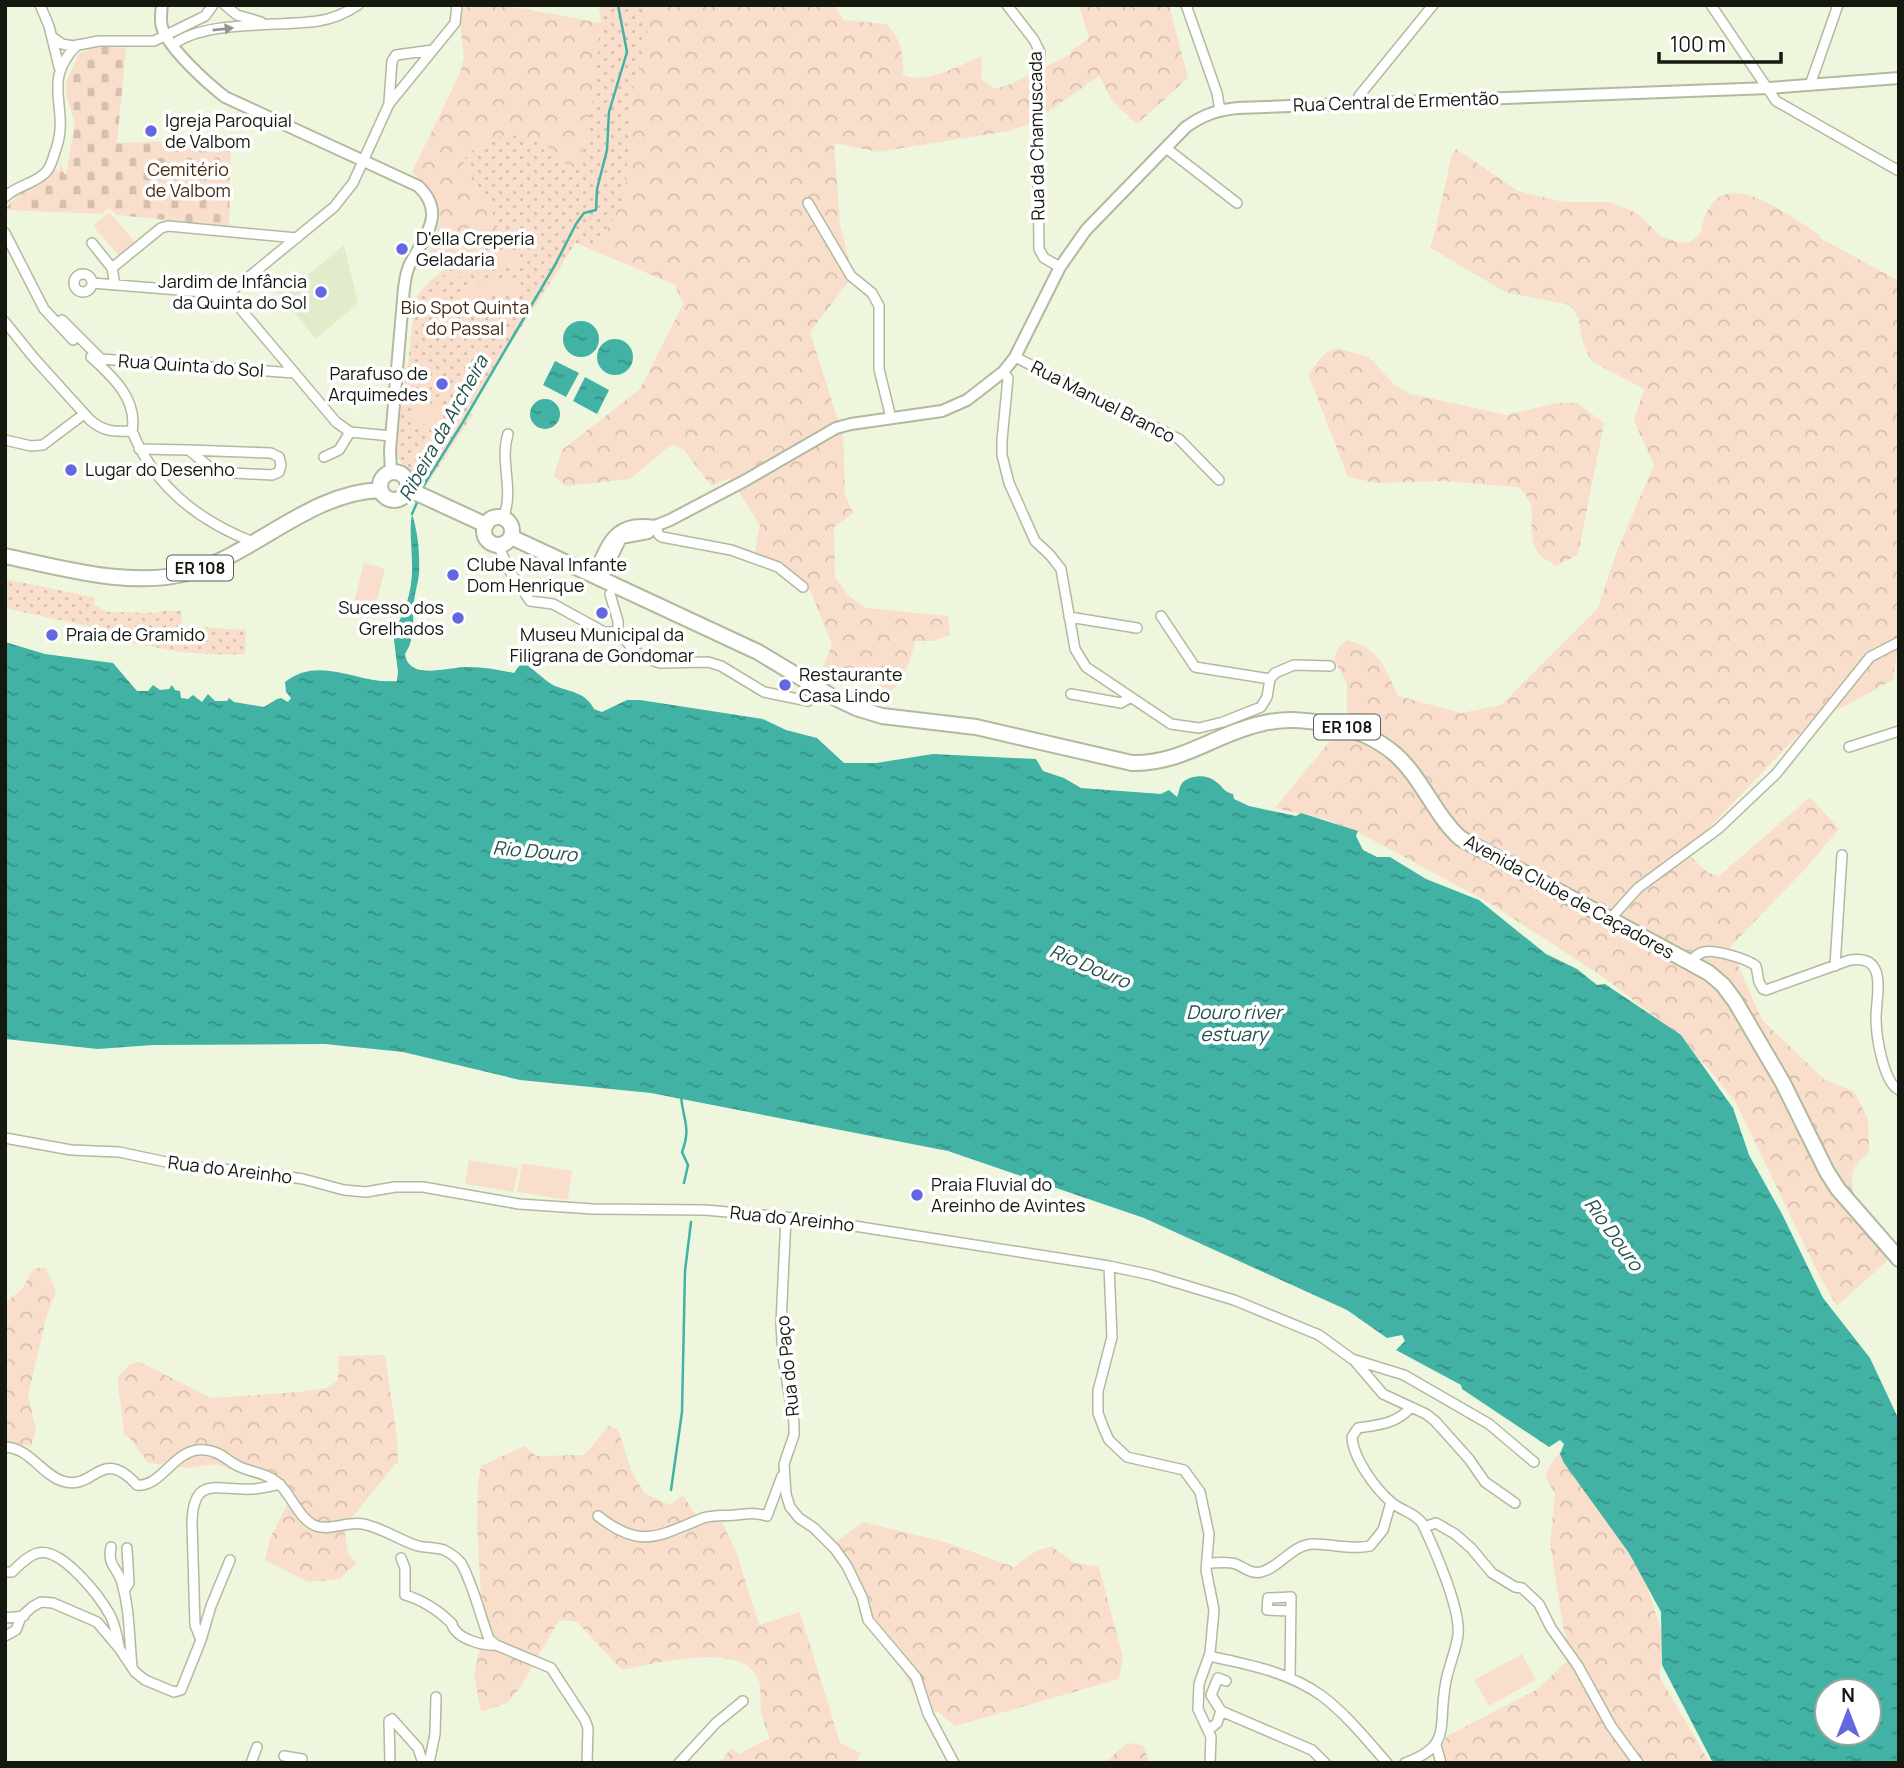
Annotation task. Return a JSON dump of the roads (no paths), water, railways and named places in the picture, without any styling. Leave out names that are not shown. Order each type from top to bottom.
[{"type":"main road","points":[[381,490],[382,480],[391,473]]},
{"type":"main road","name":"ER 108","points":[[391,473],[400,473],[416,493],[486,525]]},
{"type":"main road","name":"ER 108","points":[[5,556],[121,577],[191,572],[345,496],[381,490],[387,498],[393,500],[416,493]]},
{"type":"main road","points":[[503,518],[510,524],[511,537],[504,544],[498,545],[488,540],[485,530],[486,525],[493,519],[503,518]]},
{"type":"main road","name":"Avenida Clube de Caçadores","points":[[511,537],[758,652],[843,702],[882,716],[976,727],[1132,763],[1151,763],[1174,758],[1225,728],[1241,722],[1302,719],[1345,727],[1363,734],[1395,754],[1446,825],[1460,838],[1709,973],[1723,985],[1783,1083],[1827,1172],[1838,1189],[1899,1259]]},
{"type":"street","points":[[40,5],[52,37],[59,70]]},
{"type":"street","points":[[162,5],[161,22],[166,36],[206,82],[225,97],[418,186],[425,192],[432,208],[428,235],[407,270],[404,288],[391,436],[391,473]]},
{"type":"street","points":[[52,37],[62,44],[78,46],[99,41],[154,41],[205,16],[213,5]]},
{"type":"street","points":[[225,5],[237,15],[276,24]]},
{"type":"street","points":[[173,46],[181,39],[203,32],[319,21],[344,14],[358,5]]},
{"type":"street","points":[[92,283],[229,294],[347,194],[389,104],[455,23],[457,5]]},
{"type":"street","name":"Rua da Chamuscada","points":[[1007,5],[1040,52],[1037,84],[1039,249],[1044,258],[1060,267]]},
{"type":"street","points":[[1186,5],[1217,93],[1220,110]]},
{"type":"street","points":[[1357,104],[1359,96],[1433,5]]},
{"type":"street","points":[[1711,5],[1776,101],[1899,171]]},
{"type":"street","points":[[1810,85],[1838,5]]},
{"type":"street","points":[[5,197],[15,188],[34,181],[48,170],[59,141],[62,122],[57,85],[59,70],[65,57],[78,46]]},
{"type":"street","points":[[389,104],[391,61],[396,55],[433,50]]},
{"type":"street","name":"Rua Central de Ermentão","points":[[597,577],[621,538],[648,533],[655,526],[836,428],[923,415],[967,400],[1003,372],[1014,357],[1060,267],[1086,230],[1186,127],[1204,115],[1220,110],[1769,88],[1899,78]]},
{"type":"street","points":[[1166,148],[1237,203]]},
{"type":"street","points":[[808,203],[851,276],[872,293],[879,306],[879,369],[891,418]]},
{"type":"street","points":[[112,268],[168,226],[296,238]]},
{"type":"street","points":[[5,233],[44,309],[57,326],[109,374],[126,395],[131,412],[132,431],[139,449],[161,482],[202,517],[223,530],[253,542]]},
{"type":"street","points":[[92,243],[112,268],[114,285]]},
{"type":"street","points":[[229,294],[336,422],[350,432],[391,436]]},
{"type":"street","name":"Rua Quinta do Sol","points":[[62,320],[101,359],[294,373]]},
{"type":"street","points":[[5,322],[84,414],[101,429],[132,431]]},
{"type":"street","name":"Rua Manuel Branco","points":[[1014,357],[1179,439],[1219,480]]},
{"type":"street","points":[[1003,372],[1008,378],[1002,456],[1009,483],[1035,541],[1061,569],[1075,649],[1086,667],[1171,723],[1225,728]]},
{"type":"street","points":[[5,440],[31,446],[43,445],[84,414]]},
{"type":"street","points":[[324,457],[339,450],[350,432]]},
{"type":"street","points":[[503,518],[509,495],[505,449],[508,434]]},
{"type":"street","points":[[139,449],[188,450],[271,453],[279,457],[281,466],[279,472],[272,475],[220,473],[206,467],[188,450]]},
{"type":"street","points":[[655,526],[662,537],[731,550],[778,567],[803,587]]},
{"type":"street","points":[[498,545],[509,570],[530,601],[552,604],[604,632],[618,632]]},
{"type":"street","points":[[610,594],[618,621],[618,632],[635,651],[646,658],[660,663],[708,662],[721,666],[764,692],[808,701]]},
{"type":"street","points":[[1069,617],[1138,628]]},
{"type":"street","points":[[1161,617],[1195,667],[1270,679]]},
{"type":"street","points":[[1610,919],[1638,888],[1718,829],[1776,774],[1870,657],[1899,642]]},
{"type":"street","points":[[1241,722],[1261,707],[1268,697],[1270,679],[1275,673],[1294,665],[1330,666]]},
{"type":"street","points":[[1071,694],[1121,703],[1131,697]]},
{"type":"street","points":[[1849,747],[1899,731]]},
{"type":"street","points":[[1835,966],[1842,855]]},
{"type":"street","points":[[1689,962],[1705,951],[1747,960],[1756,966],[1759,982],[1766,990],[1859,959],[1874,967],[1879,985],[1877,1031],[1885,1072],[1892,1087],[1899,1090]]},
{"type":"street","name":"Rua do Areinho","points":[[5,1138],[71,1150],[119,1152],[185,1166],[280,1175],[344,1190],[366,1192],[395,1187],[423,1187],[519,1203],[593,1209],[705,1210],[786,1217],[1109,1266],[1190,1286],[1273,1315],[1319,1335],[1352,1359],[1404,1375],[1489,1424],[1534,1462]]},
{"type":"street","name":"Rua do Paço","points":[[598,1516],[615,1529],[640,1537],[663,1535],[705,1517],[756,1512],[767,1516],[794,1436],[780,1324],[786,1217]]},
{"type":"street","points":[[1109,1266],[1112,1337],[1098,1391],[1098,1413],[1109,1440],[1127,1457],[1178,1467],[1190,1476],[1200,1492],[1205,1508],[1209,1534],[1206,1570],[1214,1610],[1209,1656],[1198,1691],[1198,1709],[1208,1730],[1212,1749],[1210,1763]]},
{"type":"street","points":[[1352,1359],[1383,1394],[1411,1406],[1435,1422],[1469,1459],[1485,1482],[1515,1503]]},
{"type":"street","points":[[1405,1763],[1430,1752],[1441,1734],[1445,1684],[1458,1636],[1457,1617],[1442,1566],[1424,1527],[1418,1517],[1391,1502],[1355,1456],[1352,1437],[1358,1428],[1387,1423],[1405,1413],[1411,1406]]},
{"type":"street","points":[[5,1447],[22,1452],[62,1481],[82,1480],[107,1468],[116,1468],[126,1473],[137,1485],[143,1486],[180,1456],[203,1449],[217,1452],[240,1468],[272,1477],[305,1519],[315,1526],[326,1528],[348,1523],[375,1527],[418,1546],[444,1550],[460,1563],[489,1639],[496,1645],[551,1668],[585,1720],[588,1728],[587,1763]]},
{"type":"street","name":"Rua do Paço","points":[[783,1471],[790,1507],[835,1549],[847,1566],[862,1597],[868,1620],[916,1678],[928,1714],[954,1763]]},
{"type":"street","points":[[201,1640],[195,1625],[192,1523],[192,1508],[197,1496],[216,1486],[251,1489],[280,1484]]},
{"type":"street","points":[[1208,1563],[1236,1564],[1247,1571],[1259,1573],[1268,1570],[1301,1546],[1370,1546],[1383,1530],[1391,1502]]},
{"type":"street","points":[[1424,1527],[1436,1524],[1455,1534],[1492,1573],[1515,1587],[1522,1588],[1539,1604],[1611,1726],[1638,1763]]},
{"type":"street","points":[[111,1547],[112,1567],[122,1579],[129,1616],[132,1668]]},
{"type":"street","points":[[124,1591],[129,1583],[127,1548]]},
{"type":"street","points":[[5,1572],[12,1572],[25,1560],[39,1553],[47,1553],[64,1561],[74,1569],[104,1606],[116,1630],[119,1647]]},
{"type":"street","points":[[401,1558],[405,1568],[405,1595],[415,1598],[451,1622],[455,1632],[462,1636],[488,1646],[496,1645]]},
{"type":"street","points":[[5,1636],[16,1630],[21,1617],[32,1607],[41,1602],[53,1603],[97,1622],[119,1647],[132,1668],[145,1680],[174,1692],[181,1690],[230,1560]]},
{"type":"street","points":[[5,1618],[21,1617],[35,1610]]},
{"type":"street","points":[[1290,1611],[1290,1678]]},
{"type":"street","points":[[1209,1656],[1280,1674],[1321,1696],[1387,1763]]},
{"type":"street","points":[[1226,1681],[1219,1678],[1211,1695],[1222,1711],[1312,1750],[1325,1763]]},
{"type":"street","points":[[429,1763],[435,1734],[436,1697]]},
{"type":"street","points":[[679,1763],[716,1723],[743,1701]]},
{"type":"street","points":[[1208,1730],[1217,1723],[1222,1711]]},
{"type":"street","points":[[390,1763],[389,1721],[392,1719],[418,1748],[423,1763]]},
{"type":"street","points":[[1436,1745],[1441,1763]]},
{"type":"street","points":[[251,1763],[257,1747]]},
{"type":"street","points":[[284,1756],[302,1759],[302,1763]]},
{"type":"water","points":[[581,321],[593,327],[599,339],[593,351],[581,357],[569,351],[563,339],[569,327]]},
{"type":"water","points":[[615,339],[627,345],[633,357],[627,369],[615,375],[603,369],[597,357],[603,345]]},
{"type":"water","points":[[555,361],[579,373],[566,397],[543,385]]},
{"type":"water","points":[[585,377],[609,390],[597,414],[573,401]]},
{"type":"water","points":[[545,399],[556,403],[560,414],[556,425],[545,429],[534,425],[530,414],[534,403]]},
{"type":"water","name":"Douro river estuary","points":[[412,514],[418,544],[419,574],[412,635],[405,654],[408,663],[414,668],[431,671],[475,667],[514,673],[522,662],[553,685],[581,695],[594,709],[602,712],[627,700],[640,700],[763,719],[786,730],[817,738],[844,763],[876,763],[933,754],[1036,759],[1043,771],[1064,778],[1081,788],[1161,794],[1169,790],[1177,797],[1186,780],[1199,776],[1208,777],[1233,794],[1234,799],[1249,806],[1296,816],[1301,813],[1358,831],[1356,836],[1363,850],[1377,857],[1390,857],[1426,879],[1479,900],[1546,954],[1577,969],[1597,985],[1605,984],[1681,1035],[1733,1108],[1749,1155],[1782,1214],[1823,1298],[1870,1358],[1899,1420],[1899,1763],[1713,1763],[1662,1665],[1661,1612],[1629,1553],[1564,1463],[1560,1454],[1564,1444],[1560,1440],[1549,1447],[1462,1389],[1461,1385],[1396,1350],[1405,1341],[1402,1335],[1387,1338],[1347,1310],[1144,1218],[948,1151],[651,1093],[520,1080],[403,1052],[325,1044],[153,1045],[98,1049],[5,1039],[5,642],[45,654],[113,663],[137,691],[148,691],[153,685],[160,690],[169,689],[172,685],[175,690],[180,691],[181,698],[188,699],[193,695],[202,702],[208,694],[215,701],[227,701],[229,698],[234,702],[264,707],[281,698],[288,702],[291,698],[286,692],[285,682],[298,674],[312,671],[326,670],[368,679],[397,681],[393,632],[410,591]]},
{"type":"waterway","name":"Ribeira da Archeira","points":[[422,488],[555,265],[576,224],[584,213],[596,210],[597,189],[607,150],[609,112],[627,52],[618,5]]},
{"type":"waterway","name":"Ribeira da Archeira","points":[[412,514],[419,498]]},
{"type":"waterway","points":[[681,1094],[686,1129],[682,1152],[688,1165],[684,1183]]},
{"type":"waterway","points":[[671,1490],[682,1412],[685,1271],[691,1222]]},
{"type":"place","name":"Igreja Paroquial de Valbom","points":[[151,131]]},
{"type":"place","name":"D'ella Creperia Geladaria","points":[[402,249]]},
{"type":"place","name":"Jardim de Infância da Quinta do Sol","points":[[321,292]]},
{"type":"place","name":"Parafuso de Arquimedes","points":[[442,384]]},
{"type":"place","name":"Lugar do Desenho","points":[[71,470]]},
{"type":"place","name":"Clube Naval Infante Dom Henrique","points":[[453,575]]},
{"type":"place","name":"Museu Municipal da Filigrana de Gondomar","points":[[602,613]]},
{"type":"place","name":"Sucesso dos Grelhados","points":[[458,618]]},
{"type":"place","name":"Praia de Gramido","points":[[52,635]]},
{"type":"place","name":"Restaurante Casa Lindo","points":[[785,685]]},
{"type":"place","name":"Praia Fluvial do Areinho de Avintes","points":[[917,1195]]},
{"type":"park label","name":"Cemitério de Valbom","points":[[188,180]]},
{"type":"park label","name":"Bio Spot Quinta do Passal","points":[[465,318]]},
{"type":"water label","name":"Rio Douro","points":[[535,851]]},
{"type":"water label","name":"Rio Douro","points":[[1090,966]]},
{"type":"water label","name":"Rio Douro","points":[[1614,1234]]}]
